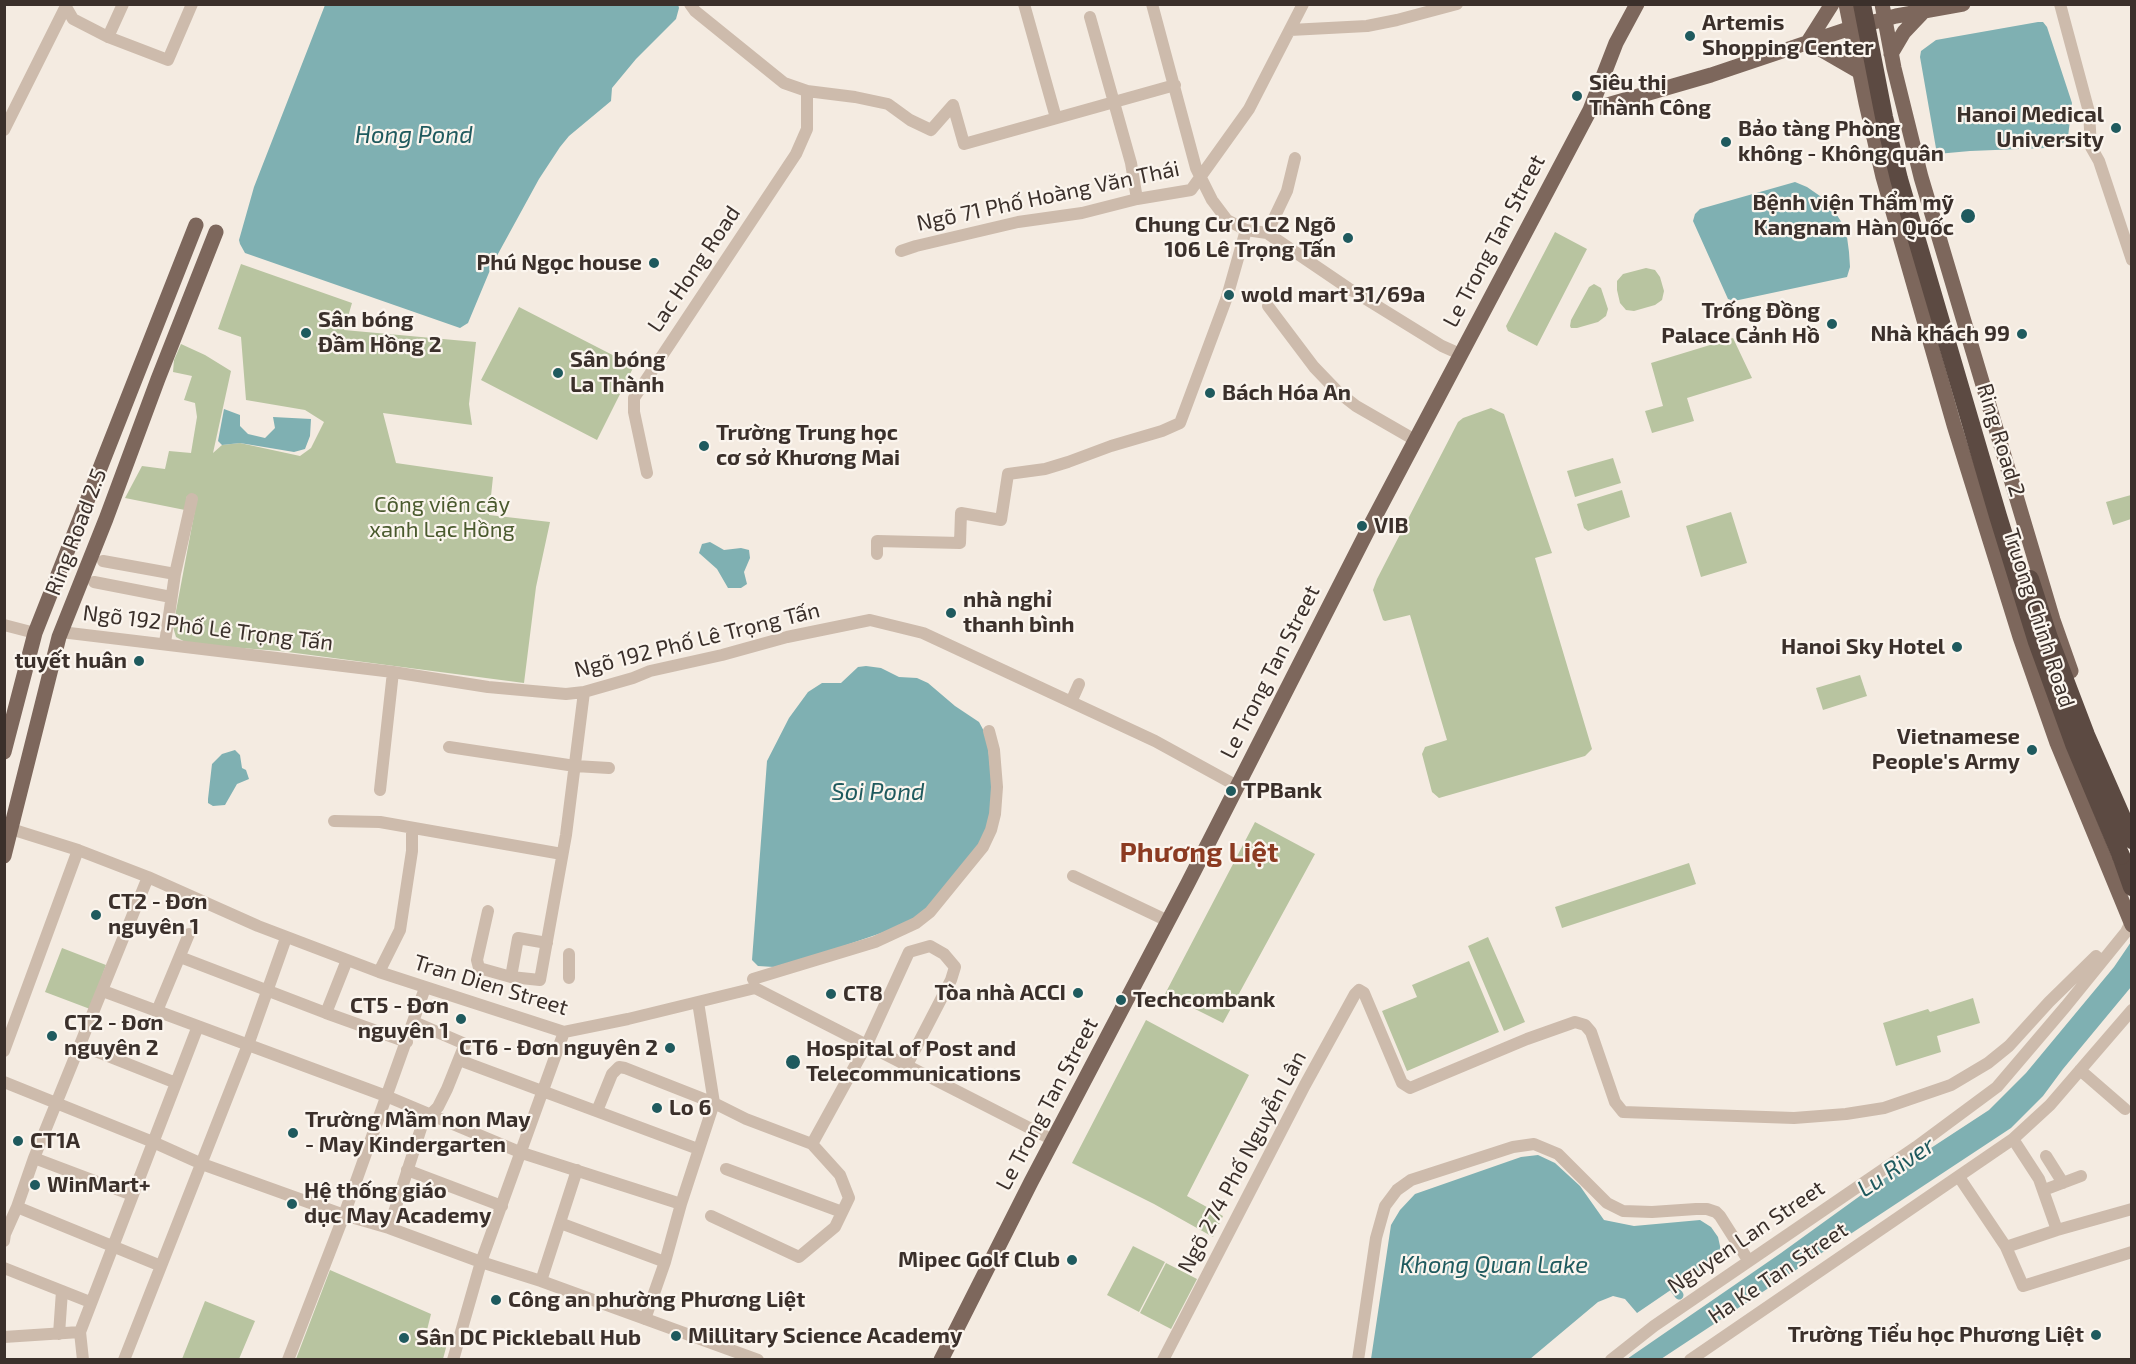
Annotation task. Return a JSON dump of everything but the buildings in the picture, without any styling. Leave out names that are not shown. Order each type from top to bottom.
[{"type":"highway","name":"Ring Road 2","points":[[1862,4],[1884,117],[1899,179],[1998,516],[2037,642],[2074,744],[2132,878]]},
{"type":"highway","name":"Ring Road 2","points":[[1873,4],[1894,110],[1910,172],[2013,525],[2049,638],[2073,703],[2132,840]]},
{"type":"highway","points":[[2121,856],[2132,887]]},
{"type":"main road","name":"Le Trong Tan Street","points":[[941,1359],[1415,440],[1590,110],[1616,44],[1636,4]]},
{"type":"main road","points":[[1808,42],[1832,4]]},
{"type":"main road","name":"Truong Chinh Road","points":[[1846,4],[1883,177],[1954,425],[2020,637],[2057,743],[2131,923]]},
{"type":"main road","points":[[1590,110],[1711,75],[1851,28],[1883,12],[1963,4]]},
{"type":"main road","points":[[1891,54],[1917,8]]},
{"type":"main road","name":"Truong Chinh Road","points":[[1883,12],[1921,177],[2053,620],[2094,737],[2132,824]]},
{"type":"main road","points":[[1808,42],[1860,72]]},
{"type":"main road","name":"Ring Road 2.5","points":[[4,752],[35,633],[196,225]]},
{"type":"main road","name":"Ring Road 2.5","points":[[4,856],[61,632],[216,232]]},
{"type":"main road","points":[[175,277],[195,283]]},
{"type":"main road","points":[[1954,425],[1992,412]]},
{"type":"main road","points":[[84,510],[106,519]]},
{"type":"main road","points":[[10,729],[35,736]]},
{"type":"main road","points":[[2057,743],[2094,737]]},
{"type":"street","points":[[108,37],[123,4]]},
{"type":"street","points":[[690,4],[695,11],[784,83],[807,91],[888,104],[910,120],[931,130],[953,105],[964,144],[1175,85]]},
{"type":"street","points":[[1024,4],[1056,118]]},
{"type":"street","points":[[1152,4],[1200,178],[1212,200],[1227,220],[1246,230],[1267,233],[1357,294],[1442,346],[1460,354]]},
{"type":"street","points":[[1200,178],[1249,109],[1303,4]]},
{"type":"street","points":[[1290,30],[1367,26],[1457,4]]},
{"type":"street","points":[[2060,4],[2089,112],[2091,147],[2099,161],[2132,260]]},
{"type":"street","points":[[67,6],[73,19],[108,37],[168,60],[190,5]]},
{"type":"street","points":[[4,130],[67,6]]},
{"type":"street","points":[[1090,17],[1131,163],[1137,199]]},
{"type":"street","name":"Lac Hong Road","points":[[647,473],[634,412],[634,398],[796,154],[807,129],[807,91]]},
{"type":"street","points":[[1267,233],[1287,191],[1295,158]]},
{"type":"street","name":"Ngõ 71 Phố Hoàng Văn Thái","points":[[902,251],[1018,222],[1082,213],[1137,199],[1191,190],[1200,178]]},
{"type":"street","points":[[877,554],[877,541],[960,543],[961,513],[1001,520],[1008,474],[1045,469],[1180,423],[1227,297],[1246,230]]},
{"type":"street","points":[[1268,306],[1314,367],[1338,392],[1363,411],[1415,440]]},
{"type":"street","points":[[165,643],[175,574],[192,499]]},
{"type":"street","points":[[103,561],[175,574]]},
{"type":"street","points":[[94,582],[171,597]]},
{"type":"street","name":"Ngõ 192 Phố Lê Trọng Tấn","points":[[61,632],[165,643],[541,693],[567,694],[584,692],[650,671],[830,627],[870,620],[923,633],[1155,741],[1238,786]]},
{"type":"street","points":[[4,625],[35,633]]},
{"type":"street","points":[[380,790],[393,672]]},
{"type":"street","points":[[1071,702],[1079,684]]},
{"type":"street","points":[[488,911],[477,960],[479,968],[511,977],[540,980],[562,854],[584,692]]},
{"type":"street","points":[[753,979],[875,942],[916,923],[935,907],[983,847],[991,830],[997,787],[994,750],[989,731]]},
{"type":"street","points":[[448,747],[575,766],[609,768]]},
{"type":"street","points":[[334,821],[380,822],[562,854]]},
{"type":"street","name":"Tran Dien Street","points":[[11,828],[78,850],[148,877],[286,938],[425,988],[564,1032],[756,988],[1053,1140]]},
{"type":"street","points":[[379,972],[399,930],[412,851],[412,828]]},
{"type":"street","points":[[4,1051],[78,850]]},
{"type":"street","points":[[1073,876],[1168,921]]},
{"type":"street","points":[[4,1241],[34,1158],[148,877]]},
{"type":"street","name":"Nguyen Lan Street","points":[[1611,1359],[1654,1326],[1916,1147],[1997,1087],[2126,932],[2131,923]]},
{"type":"street","points":[[157,1011],[189,934]]},
{"type":"street","points":[[124,1359],[249,1045],[286,938]]},
{"type":"street","points":[[511,977],[518,938],[547,943]]},
{"type":"street","points":[[812,1144],[867,1044],[909,952],[930,946],[944,954],[955,967],[951,981],[907,1065]]},
{"type":"street","points":[[569,954],[569,978]]},
{"type":"street","name":"Ngõ 274 Phố Nguyễn Lân","points":[[1163,1359],[1344,1014],[1359,990],[1364,993],[1402,1083],[1410,1088],[1527,1039],[1575,1022],[1585,1025],[1591,1032],[1615,1102],[1623,1112],[1794,1118],[1884,1108],[1951,1085],[1989,1063],[2009,1046],[2049,1002],[2096,956],[2102,961]]},
{"type":"street","points":[[180,957],[407,1042]]},
{"type":"street","points":[[326,1013],[347,960]]},
{"type":"street","points":[[288,1359],[344,1215],[425,988]]},
{"type":"street","points":[[103,991],[386,1096],[522,1153],[681,1204]]},
{"type":"street","points":[[645,1319],[714,1103],[698,1002]]},
{"type":"street","name":"Ha Ke Tan Street","points":[[1690,1359],[2013,1139],[2041,1115],[2132,1010]]},
{"type":"street","points":[[389,1228],[423,1122],[438,1107],[465,1044],[414,1022]]},
{"type":"street","points":[[83,1359],[80,1332],[90,1302],[198,1026]]},
{"type":"street","points":[[453,1359],[482,1262],[564,1032]]},
{"type":"street","points":[[80,1045],[176,1083]]},
{"type":"street","points":[[459,1059],[698,1149]]},
{"type":"street","points":[[597,1111],[612,1074],[619,1067],[812,1144],[840,1174],[849,1198],[835,1227],[799,1257],[711,1216]]},
{"type":"street","points":[[2080,1070],[2125,1109]]},
{"type":"street","points":[[4,1082],[57,1102],[202,1164],[758,1359]]},
{"type":"street","points":[[2013,1139],[2044,1190],[2057,1230]]},
{"type":"street","points":[[1358,1359],[1376,1238],[1385,1206],[1397,1190],[1411,1180],[1513,1147],[1534,1144],[1558,1154],[1607,1203],[1623,1211],[1660,1212],[1707,1209],[1716,1212],[1749,1260]]},
{"type":"street","points":[[2046,1156],[2063,1183]]},
{"type":"street","points":[[34,1158],[132,1195]]},
{"type":"street","points":[[726,1169],[842,1212]]},
{"type":"street","points":[[407,1170],[502,1206]]},
{"type":"street","points":[[541,1281],[576,1170]]},
{"type":"street","points":[[2044,1190],[2081,1176]]},
{"type":"street","points":[[1959,1177],[2006,1246],[2023,1286],[2132,1252]]},
{"type":"street","points":[[17,1207],[161,1266]]},
{"type":"street","points":[[2006,1246],[2132,1209]]},
{"type":"street","points":[[560,1223],[665,1262]]},
{"type":"street","points":[[4,1268],[90,1302]]},
{"type":"street","points":[[59,1334],[62,1291]]},
{"type":"street","points":[[4,1337],[80,1332]]},
{"type":"green space","points":[[1555,232],[1587,249],[1537,346],[1508,331],[1506,326]]},
{"type":"green space","name":"Công viên cây xanh Lạc Hồng","points":[[241,264],[352,303],[344,330],[476,342],[469,404],[472,425],[383,413],[396,463],[493,477],[489,515],[550,522],[536,587],[524,683],[280,651],[189,644],[176,637],[173,627],[197,499],[187,496],[185,510],[125,498],[142,466],[165,469],[169,451],[191,453],[197,417],[195,403],[184,400],[192,376],[173,372],[174,360],[181,344],[231,371],[213,453],[222,445],[240,443],[300,456],[311,448],[324,422],[305,410],[246,400],[241,337],[218,329]]},
{"type":"green space","points":[[1646,268],[1655,270],[1660,277],[1664,291],[1662,300],[1655,305],[1634,311],[1626,310],[1620,303],[1617,281],[1623,274]]},
{"type":"green space","points":[[1594,284],[1601,288],[1608,309],[1606,316],[1598,322],[1571,328],[1571,320],[1589,287]]},
{"type":"green space","name":"Sân bóng La Thành","points":[[519,307],[634,366],[597,440],[481,380]]},
{"type":"green space","points":[[1733,338],[1752,378],[1687,398],[1694,421],[1652,433],[1645,411],[1663,406],[1651,363]]},
{"type":"green space","points":[[1491,408],[1504,414],[1552,553],[1535,558],[1592,749],[1585,756],[1439,798],[1432,792],[1422,754],[1425,747],[1447,740],[1410,615],[1383,620],[1373,590],[1458,422]]},
{"type":"green space","points":[[1613,458],[1621,483],[1575,497],[1567,471]]},
{"type":"green space","points":[[1622,490],[1630,517],[1588,531],[1584,528],[1577,504]]},
{"type":"green space","points":[[2131,495],[2131,519],[2113,525],[2106,502]]},
{"type":"green space","points":[[1731,512],[1747,563],[1701,577],[1686,526]]},
{"type":"green space","points":[[1860,675],[1867,696],[1823,710],[1816,688]]},
{"type":"green space","points":[[1255,822],[1315,854],[1223,1023],[1165,994]]},
{"type":"green space","points":[[1689,863],[1696,884],[1562,928],[1555,907]]},
{"type":"green space","points":[[1488,937],[1525,1022],[1504,1031],[1468,946]]},
{"type":"green space","points":[[62,948],[106,965],[90,1009],[45,992]]},
{"type":"green space","points":[[1469,961],[1499,1032],[1407,1071],[1382,1011],[1417,997],[1412,985]]},
{"type":"green space","points":[[1973,998],[1980,1023],[1937,1036],[1941,1052],[1896,1066],[1883,1023],[1928,1009],[1930,1012]]},
{"type":"green space","points":[[1146,1020],[1249,1075],[1187,1196],[1223,1216],[1213,1237],[1154,1204],[1072,1163]]},
{"type":"green space","points":[[1133,1246],[1165,1262],[1139,1312],[1107,1295]]},
{"type":"green space","points":[[1166,1263],[1197,1279],[1171,1329],[1140,1313]]},
{"type":"green space","points":[[330,1270],[431,1314],[427,1330],[447,1344],[443,1359],[296,1359]]},
{"type":"green space","points":[[205,1301],[255,1321],[239,1359],[182,1359]]},
{"type":"water","name":"Hong Pond","points":[[678,4],[679,8],[676,19],[636,59],[612,88],[611,101],[569,136],[560,147],[539,179],[493,263],[468,323],[460,328],[245,253],[240,244],[239,240],[254,187],[325,5]]},
{"type":"water","points":[[2043,22],[2047,27],[2072,103],[2068,137],[2057,147],[1937,154],[1920,57],[1921,51],[1936,40]]},
{"type":"water","points":[[1795,182],[1820,196],[1833,209],[1842,223],[1849,252],[1850,267],[1847,277],[1734,301],[1728,299],[1693,221],[1695,214],[1700,209]]},
{"type":"water","points":[[224,409],[240,415],[240,426],[248,434],[265,438],[275,428],[273,417],[311,419],[310,436],[305,449],[294,452],[240,443],[222,445],[218,441]]},
{"type":"water","points":[[710,542],[724,550],[741,548],[749,550],[750,558],[744,572],[747,584],[741,588],[728,588],[717,569],[699,553],[702,544]]},
{"type":"water","name":"Soi Pond","points":[[858,667],[881,668],[899,677],[917,678],[928,683],[955,706],[979,722],[986,735],[988,746],[993,796],[990,818],[983,837],[966,864],[920,916],[887,931],[829,951],[774,967],[758,966],[752,960],[767,761],[789,718],[808,692],[822,683],[841,683]]},
{"type":"water","points":[[235,750],[240,755],[242,768],[246,770],[249,779],[237,784],[225,805],[213,806],[208,803],[212,764],[222,754]]},
{"type":"water","points":[[2131,942],[2131,987],[2043,1096],[2011,1128],[1661,1359],[1627,1359],[1882,1180],[1989,1110],[2026,1073],[2114,967]]},
{"type":"water","name":"Khong Quan Lake","points":[[1538,1155],[1555,1163],[1580,1186],[1604,1220],[1634,1226],[1700,1220],[1711,1227],[1718,1237],[1722,1255],[1637,1313],[1625,1299],[1613,1296],[1598,1302],[1530,1359],[1371,1359],[1391,1225],[1400,1210],[1415,1194],[1521,1157]]},
{"type":"waterway","points":[[1674,1288],[1679,1295]]},
{"type":"place","name":"Artemis Shopping Center","points":[[1690,36]]},
{"type":"place","name":"Siêu thị Thành Công","points":[[1577,96]]},
{"type":"place","name":"Hanoi Medical University","points":[[2116,128]]},
{"type":"place","name":"Bảo tàng Phòng không - Không quân","points":[[1726,142]]},
{"type":"place","name":"Bệnh viện Thẩm mỹ Kangnam Hàn Quốc","points":[[1968,216]]},
{"type":"place","name":"Chung Cư C1 C2 Ngõ 106 Lê Trọng Tấn","points":[[1348,238]]},
{"type":"place","name":"Phú Ngọc house","points":[[654,263]]},
{"type":"place","name":"wold mart 31/69a","points":[[1229,295]]},
{"type":"place","name":"Trống Đồng Palace Cảnh Hồ","points":[[1832,324]]},
{"type":"place","name":"Sân bóng Đầm Hồng 2","points":[[306,333]]},
{"type":"place","name":"Nhà khách 99","points":[[2022,334]]},
{"type":"place","name":"Sân bóng La Thành","points":[[558,373]]},
{"type":"place","name":"Bách Hóa An","points":[[1210,393]]},
{"type":"place","name":"Trường Trung học cơ sở Khương Mai","points":[[704,446]]},
{"type":"place","name":"VIB","points":[[1362,526]]},
{"type":"place","name":"nhà nghỉ thanh bình","points":[[951,613]]},
{"type":"place","name":"Hanoi Sky Hotel","points":[[1957,647]]},
{"type":"place","name":"tuyết huân","points":[[139,661]]},
{"type":"place","name":"Vietnamese People's Army","points":[[2032,750]]},
{"type":"place","name":"TPBank","points":[[1231,791]]},
{"type":"place","name":"CT2 - Đơn nguyên 1","points":[[96,915]]},
{"type":"place","name":"Tòa nhà ACCI","points":[[1078,993]]},
{"type":"place","name":"CT8","points":[[831,994]]},
{"type":"place","name":"Techcombank","points":[[1121,1000]]},
{"type":"place","name":"CT5 - Đơn nguyên 1","points":[[461,1019]]},
{"type":"place","name":"CT2 - Đơn nguyên 2","points":[[52,1036]]},
{"type":"place","name":"CT6 - Đơn nguyên 2","points":[[670,1048]]},
{"type":"place","name":"Hospital of Post and Telecommunications","points":[[793,1062]]},
{"type":"place","name":"Lo 6","points":[[657,1108]]},
{"type":"place","name":"Trường Mầm non May - May Kindergarten","points":[[293,1133]]},
{"type":"place","name":"CT1A","points":[[18,1141]]},
{"type":"place","name":"WinMart+","points":[[35,1185]]},
{"type":"place","name":"Hệ thống giáo dục May Academy","points":[[292,1204]]},
{"type":"place","name":"Mipec Golf Club","points":[[1072,1260]]},
{"type":"place","name":"Công an phường Phương Liệt","points":[[496,1300]]},
{"type":"place","name":"Trường Tiểu học Phương Liệt","points":[[2096,1335]]},
{"type":"place","name":"Millitary Science Academy","points":[[676,1336]]},
{"type":"place","name":"Sân DC Pickleball Hub","points":[[404,1338]]},
{"type":"district","name":"Phương Liệt","points":[[1199,853]]},
{"type":"water label","name":"Lu River","points":[[1896,1167]]}]
